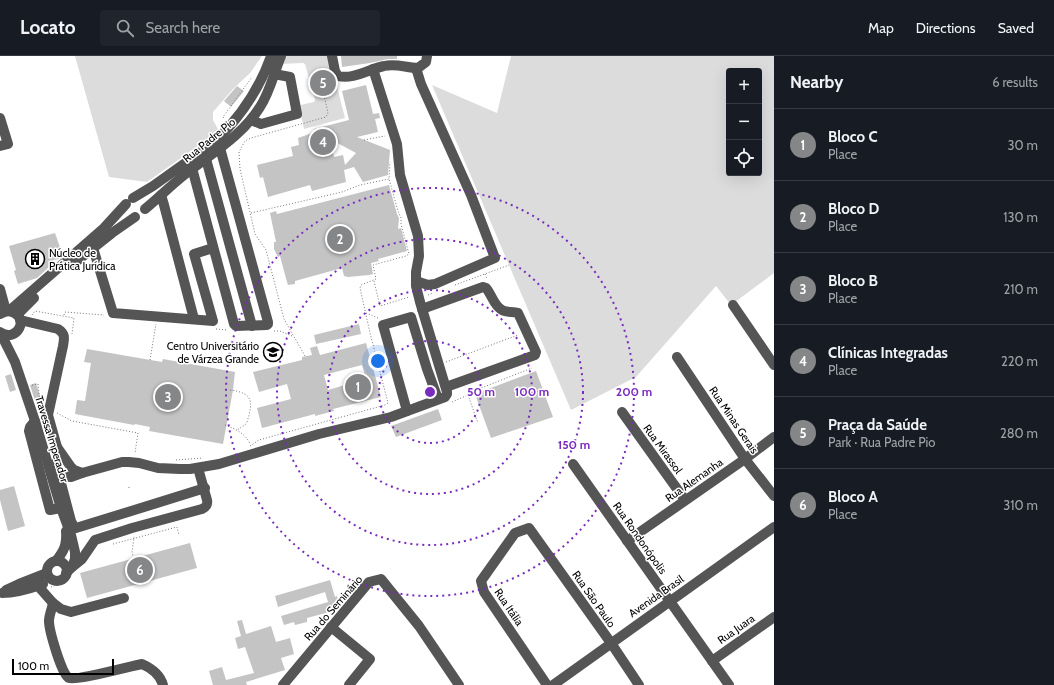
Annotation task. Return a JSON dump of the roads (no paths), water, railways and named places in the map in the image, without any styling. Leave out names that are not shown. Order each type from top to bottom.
[{"type":"street","name":"Rua Padre Pio","points":[[8,313],[104,228],[129,201],[166,177],[216,141],[235,120],[254,92],[271,56]]},
{"type":"street","name":"Rua Padre Pio","points":[[145,209],[192,168],[220,148],[251,120],[268,91],[281,56]]},
{"type":"street","points":[[332,56],[335,71],[338,76],[343,77],[357,75],[373,69],[392,65],[416,68],[424,64],[427,56]]},
{"type":"street","points":[[416,68],[421,84],[471,195],[495,258],[435,284],[428,285],[416,281]]},
{"type":"street","points":[[55,471],[73,476],[122,462],[158,468],[190,469],[219,464],[319,434],[388,418],[438,399],[447,394],[417,289],[416,281],[419,256],[418,236],[400,175],[396,144],[373,69]]},
{"type":"street","points":[[251,120],[261,124],[297,114],[290,77],[274,74]]},
{"type":"street","points":[[0,118],[8,144],[0,146]]},
{"type":"street","points":[[192,168],[234,324],[236,326],[267,325],[268,322],[220,148]]},
{"type":"street","points":[[206,159],[252,326]]},
{"type":"street","points":[[160,195],[164,205],[194,319]]},
{"type":"street","points":[[8,313],[36,296],[116,230],[135,217],[142,215],[145,209],[143,203],[141,200],[136,198],[129,201],[126,210],[132,217],[135,217]]},
{"type":"street","points":[[93,248],[113,313],[212,320],[194,254],[213,248]]},
{"type":"street","points":[[422,309],[483,287],[488,290],[495,303],[501,310],[518,313],[536,352],[536,355],[446,387]]},
{"type":"street","points":[[0,289],[8,313],[20,328],[13,335],[9,336],[1,333]]},
{"type":"street","points":[[733,305],[771,352],[774,365]]},
{"type":"street","points":[[8,313],[58,329],[64,335],[48,417],[57,447],[74,470],[82,473]]},
{"type":"street","points":[[407,411],[383,325],[411,317],[438,399]]},
{"type":"street","name":"Travessa Imperador","points":[[1,333],[15,362],[35,421],[55,471],[61,508],[71,535],[75,552],[74,563],[69,572]]},
{"type":"street","name":"Travessa Imperador","points":[[13,335],[15,362]]},
{"type":"street","name":"Rua Minas Gerais","points":[[677,357],[746,459],[774,496]]},
{"type":"street","name":"Rua Mirassol","points":[[622,412],[685,500]]},
{"type":"street","points":[[35,421],[30,427],[29,431],[50,510],[61,508]]},
{"type":"street","name":"Rua Alemanha","points":[[627,541],[746,459],[774,437]]},
{"type":"street","points":[[57,447],[55,471],[71,521],[76,528],[205,488]]},
{"type":"street","points":[[55,471],[69,464]]},
{"type":"street","name":"Rua Rondonópolis","points":[[573,464],[729,685]]},
{"type":"street","points":[[81,543],[202,510],[208,503],[205,488],[198,468]]},
{"type":"street","name":"Travessa Imperador","points":[[56,561],[65,546],[66,523]]},
{"type":"street","name":"Avenida Brasil","points":[[553,685],[774,527]]},
{"type":"street","name":"Rua São Paulo","points":[[529,528],[639,685]]},
{"type":"street","name":"Rua Itália","points":[[529,528],[515,533],[481,581],[484,592],[547,685]]},
{"type":"street","points":[[69,572],[65,566],[56,561],[50,564],[46,570],[50,577],[57,581],[63,579],[82,560],[95,540]]},
{"type":"street","points":[[1,593],[11,593],[39,588],[50,577]]},
{"type":"street","points":[[1,593],[19,584],[50,577]]},
{"type":"street","name":"Rua do Seminário","points":[[283,685],[369,582],[381,579],[419,626],[459,685]]},
{"type":"street","points":[[39,588],[53,603],[61,609],[71,612],[124,598]]},
{"type":"street","points":[[53,603],[49,628],[63,670],[69,678],[84,677],[142,664],[157,674],[162,680],[163,685]]},
{"type":"street","name":"Rua Juara","points":[[712,661],[774,617]]},
{"type":"street","points":[[331,627],[370,659],[349,685]]},
{"type":"place","name":"Praça da Saúde","points":[[323,83]]},
{"type":"place","name":"Clínicas Integradas","points":[[323,142]]},
{"type":"place","name":"Bloco D","points":[[340,239]]},
{"type":"place","name":"Núcleo de Prática Jurídica","points":[[35,259]]},
{"type":"place","name":"Centro Universitário de Várzea Grande","points":[[273,352]]},
{"type":"place","name":"Bloco C","points":[[358,387]]},
{"type":"place","name":"Bloco B","points":[[168,397]]},
{"type":"place","name":"Bloco A","points":[[140,570]]}]
